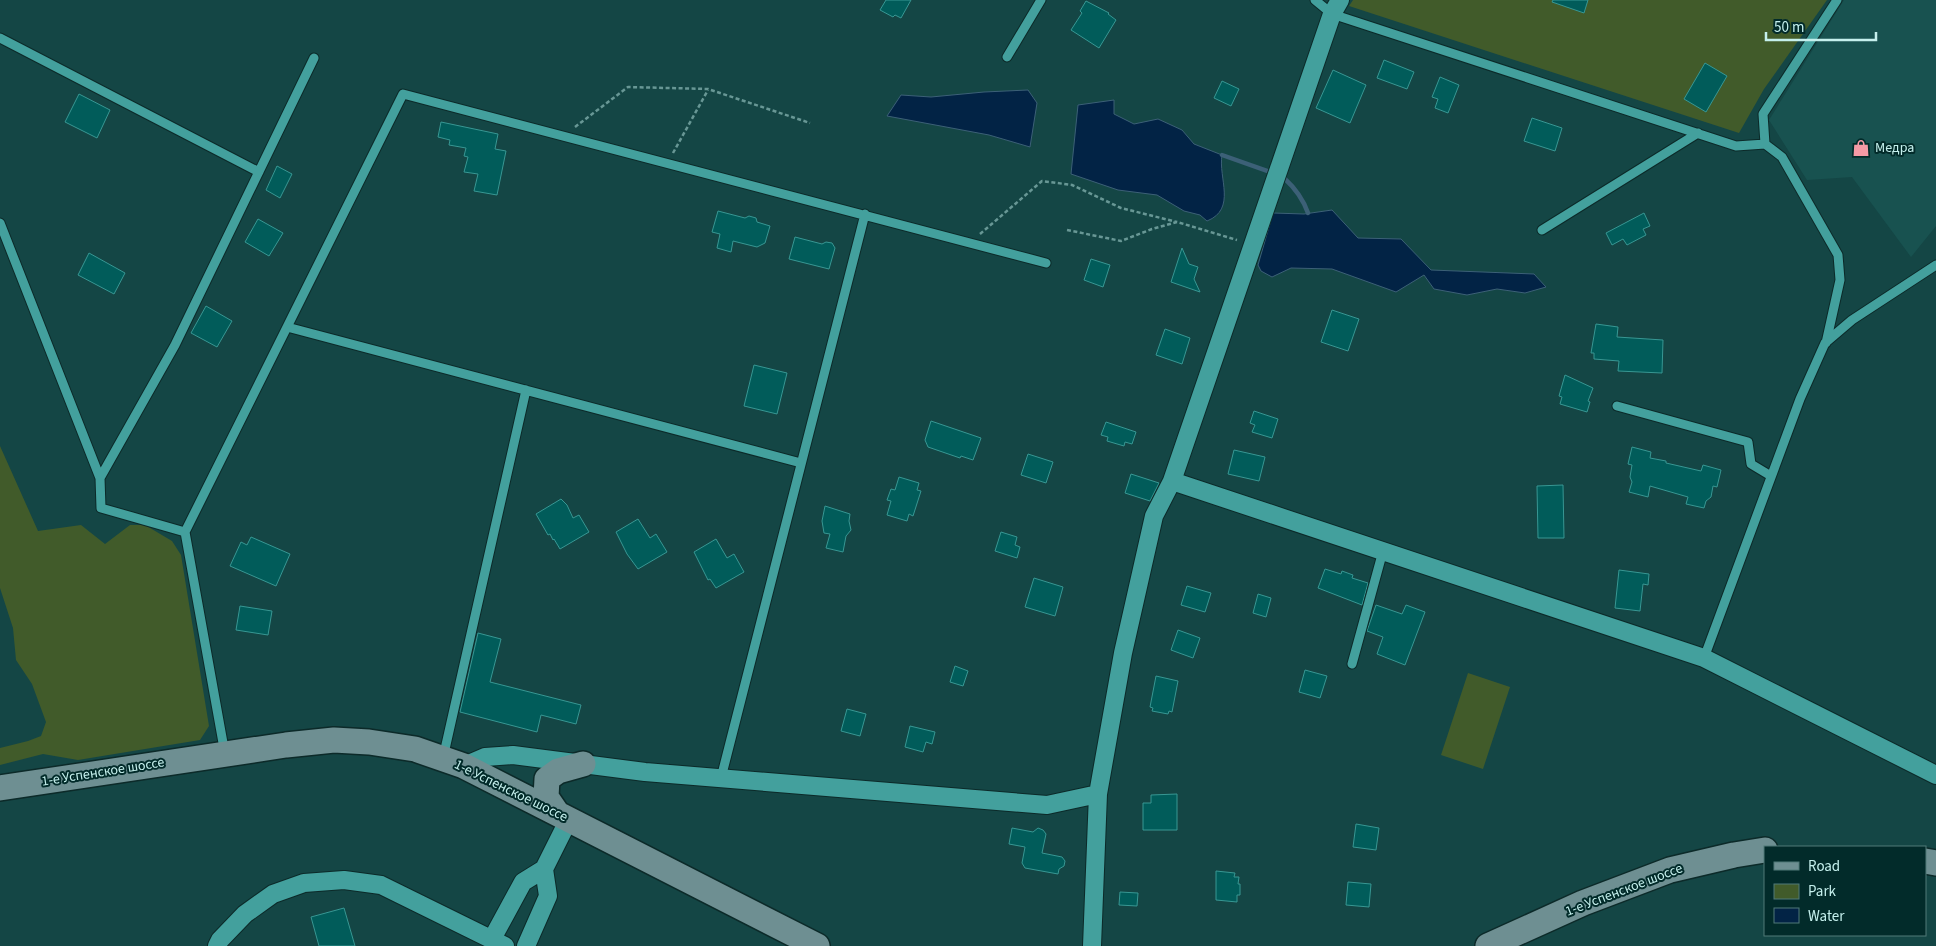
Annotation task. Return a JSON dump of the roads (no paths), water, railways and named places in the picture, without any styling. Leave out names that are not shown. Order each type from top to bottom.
[{"type":"main road","name":"1-е Успенское шоссе","points":[[0,788],[225,754],[334,740],[369,742],[415,749],[454,762],[818,946]]},
{"type":"main road","points":[[563,816],[546,797],[547,778],[558,771],[583,764]]},
{"type":"main road","name":"1-е Успенское шоссе","points":[[1488,946],[1583,903],[1670,870],[1734,854],[1764,850]]},
{"type":"street","points":[[1092,946],[1098,794],[1123,653],[1154,516],[1172,481],[1336,7]]},
{"type":"street","points":[[1172,481],[1704,658],[1936,775]]},
{"type":"street","points":[[454,762],[513,755],[645,772],[1047,804],[1098,794]]},
{"type":"street","points":[[526,946],[548,896],[544,869],[563,816]]},
{"type":"street","points":[[217,946],[220,940],[246,914],[272,894],[304,883],[344,880],[381,885],[499,943],[523,882],[544,869]]},
{"type":"lane","points":[[1007,56],[1041,0]]},
{"type":"lane","points":[[1315,0],[1698,134],[1736,146],[1765,144],[1782,157],[1838,255],[1840,280],[1826,343],[1800,399],[1704,658]]},
{"type":"lane","points":[[1765,144],[1763,114],[1837,0]]},
{"type":"lane","points":[[0,38],[259,172]]},
{"type":"lane","points":[[100,478],[175,345],[314,58]]},
{"type":"lane","points":[[225,754],[185,532],[403,94],[1046,263]]},
{"type":"lane","points":[[1542,230],[1698,134]]},
{"type":"lane","points":[[721,778],[865,214]]},
{"type":"lane","points":[[0,223],[100,478],[101,508],[185,532]]},
{"type":"lane","points":[[1826,343],[1852,320],[1936,265]]},
{"type":"lane","points":[[287,327],[801,463]]},
{"type":"lane","points":[[454,762],[526,390]]},
{"type":"lane","points":[[1617,406],[1748,442],[1751,464],[1771,476]]},
{"type":"lane","points":[[1352,664],[1383,551]]},
{"type":"water","points":[[1028,90],[1037,103],[1030,147],[989,135],[887,116],[901,95],[931,97]]},
{"type":"water","points":[[1114,100],[1114,114],[1134,124],[1158,119],[1182,130],[1194,144],[1222,155],[1224,201],[1216,216],[1207,221],[1200,215],[1184,211],[1157,195],[1118,190],[1071,174],[1078,105]]},
{"type":"water","points":[[1332,210],[1358,238],[1401,239],[1431,270],[1534,274],[1546,287],[1525,293],[1497,289],[1467,295],[1434,289],[1424,275],[1396,292],[1332,269],[1291,268],[1272,277],[1261,271],[1258,265],[1273,213],[1304,214]]},
{"type":"waterway","points":[[1222,155],[1273,173]]},
{"type":"waterway","points":[[1285,179],[1299,194],[1308,213]]},
{"type":"place","name":"Медра","points":[[1861,148]]}]
